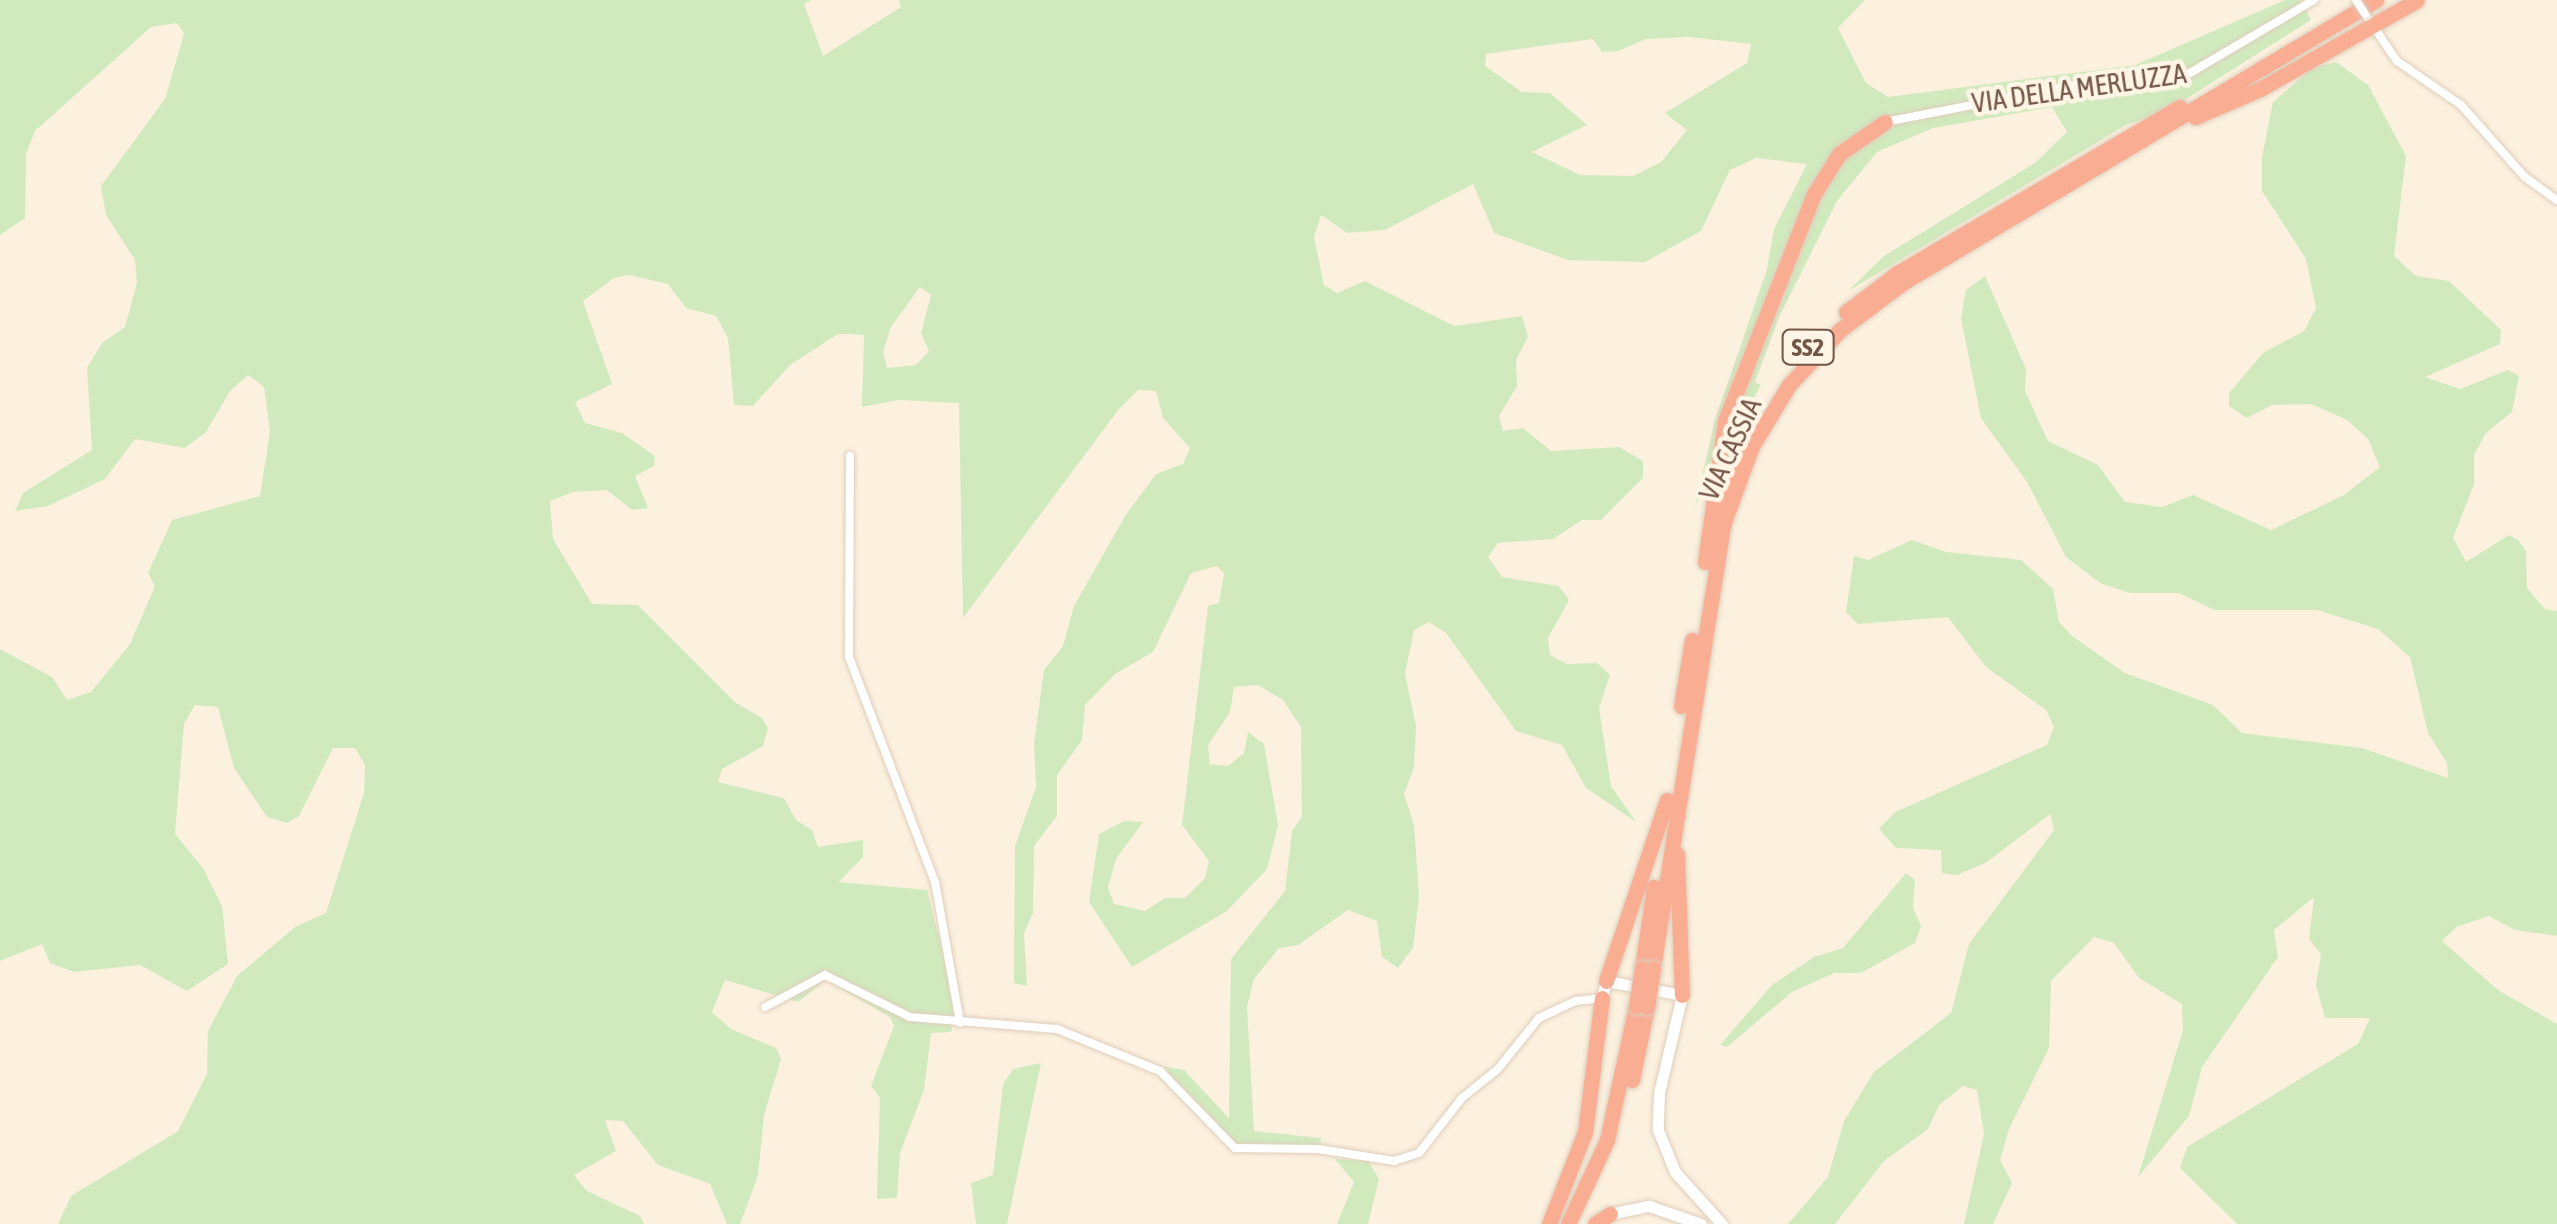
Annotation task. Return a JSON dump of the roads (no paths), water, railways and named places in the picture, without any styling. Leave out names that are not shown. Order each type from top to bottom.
[{"type":"highway","name":"VIA CASSIA","points":[[1580,1224],[1619,1132],[1724,522],[1752,446],[1790,385],[1820,349],[1882,296],[2376,0]]},
{"type":"highway","points":[[2160,130],[2245,97],[2363,10],[2417,0]]},
{"type":"highway","name":"VIA CASSIA","points":[[1647,968],[1705,562],[1722,490],[1752,426],[1800,356],[1855,304],[2363,10]]},
{"type":"highway","points":[[1705,562],[1729,407],[1807,212],[1839,154],[1885,122]]},
{"type":"highway","points":[[1680,776],[1682,995]]},
{"type":"highway","points":[[1606,981],[1668,800]]},
{"type":"highway","points":[[1549,1224],[1585,1132],[1602,998]]},
{"type":"highway","name":"VIA CASSIA","points":[[1568,1224],[1607,1140],[1641,1006]]},
{"type":"highway","points":[[1595,1224],[1610,1219]]},
{"type":"street","name":"VIA DELLA MERLUZZA","points":[[1885,122],[2111,78],[2190,73],[2314,0]]},
{"type":"street","points":[[2363,10],[2396,60],[2466,109],[2525,177],[2557,200]]},
{"type":"street","points":[[850,456],[849,658],[935,882],[960,1023]]},
{"type":"street","points":[[765,1007],[825,976],[902,1014],[960,1023],[1057,1029],[1149,1065],[1238,1150],[1318,1150],[1394,1162],[1419,1153],[1462,1098],[1498,1069],[1544,1015],[1602,998],[1606,981],[1682,995],[1658,1099],[1658,1130],[1675,1172],[1722,1224]]},
{"type":"street","points":[[1610,1219],[1648,1206],[1700,1224]]}]
